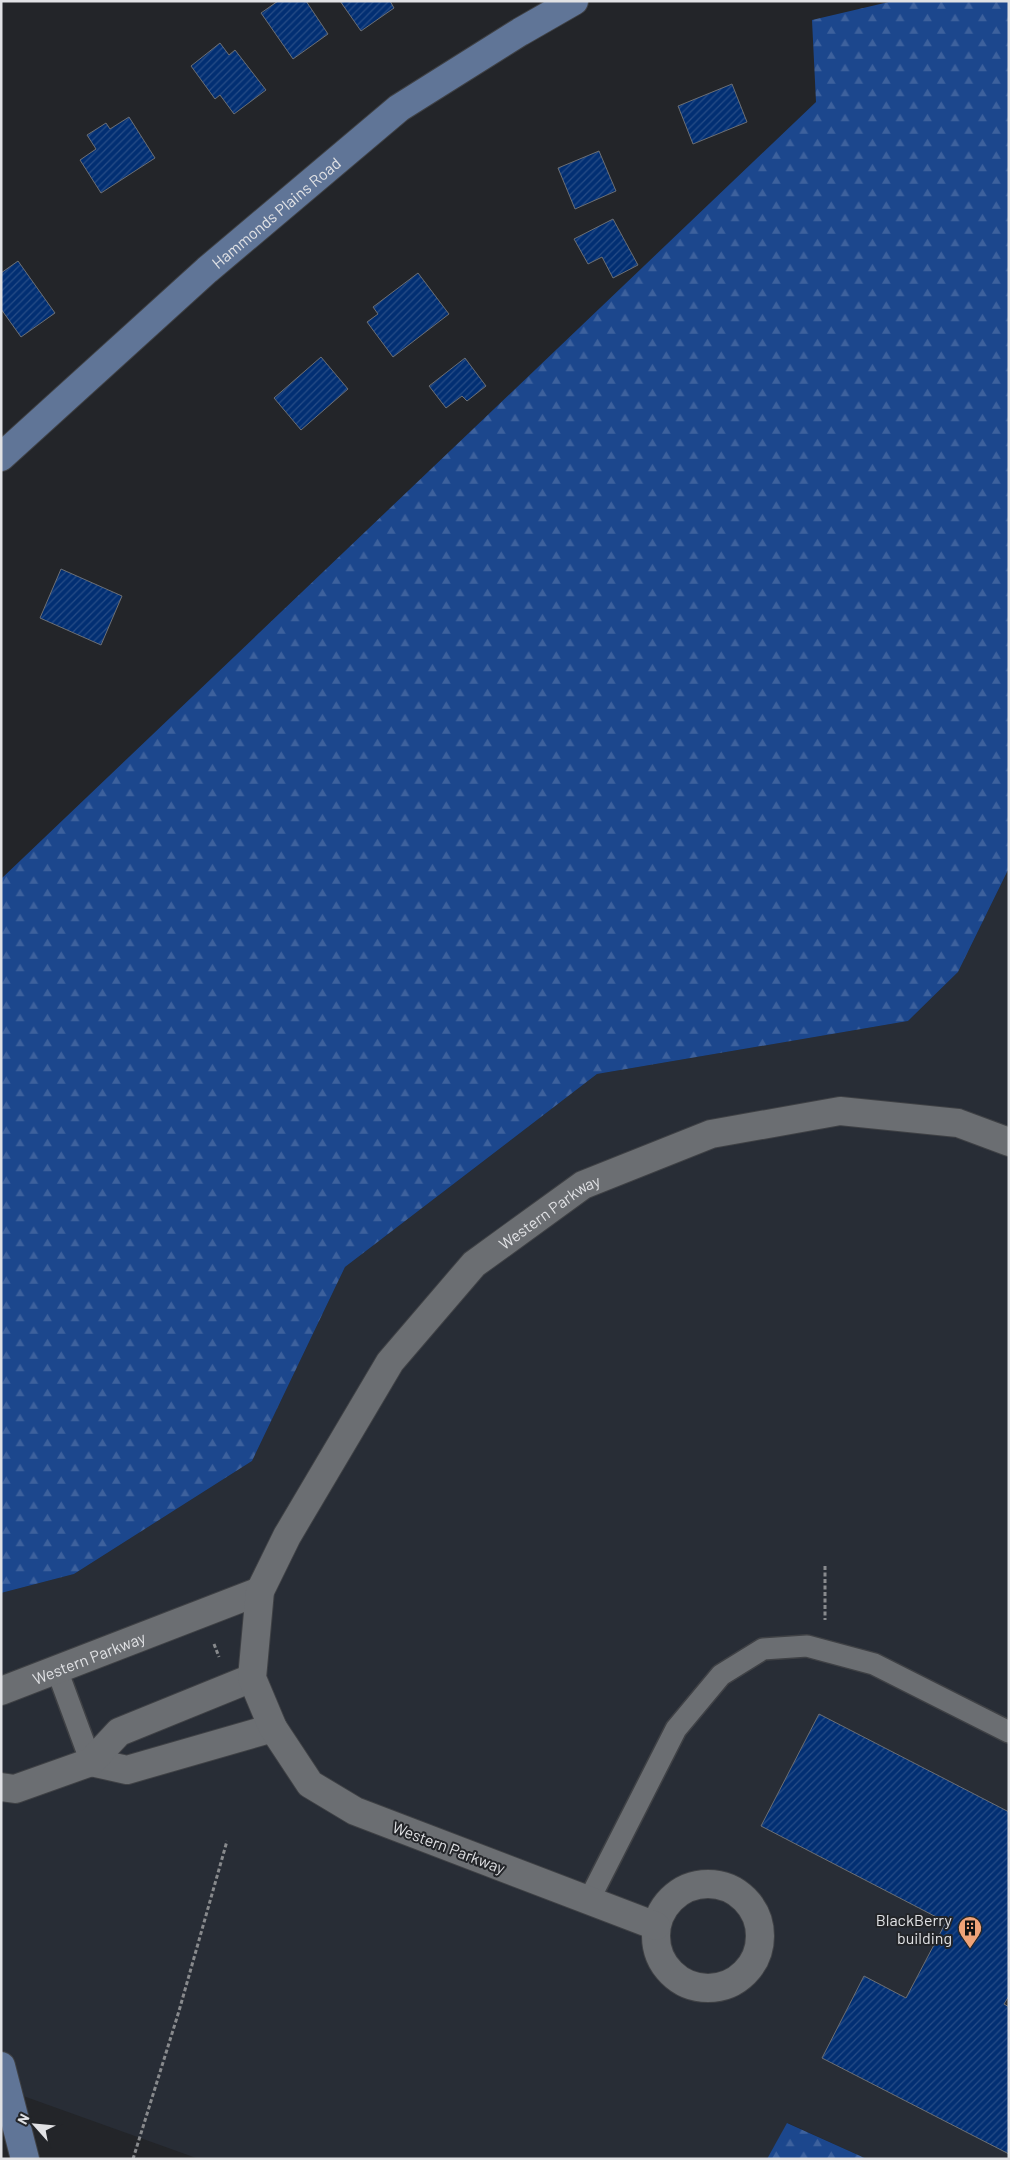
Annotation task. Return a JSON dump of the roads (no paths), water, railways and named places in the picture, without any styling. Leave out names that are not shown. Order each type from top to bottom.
[{"type":"main road","name":"Hammonds Plains Road","points":[[1,457],[207,270],[399,108],[520,32],[574,1]]},
{"type":"main road","points":[[1,2066],[25,2159]]},
{"type":"street","name":"Western Parkway","points":[[656,1926],[355,1810],[310,1784],[272,1728],[252,1678],[260,1591],[287,1536],[390,1362],[474,1264],[583,1185],[710,1134],[840,1111],[958,1123],[1009,1142]]},
{"type":"street","name":"Western Parkway","points":[[1,1691],[260,1591]]},
{"type":"street","points":[[1,1787],[15,1789],[90,1762],[119,1732],[252,1678]]},
{"type":"street","points":[[90,1762],[127,1770],[272,1728]]},
{"type":"lane","points":[[590,1900],[676,1729],[721,1676],[764,1649],[807,1646],[874,1664],[1009,1732]]},
{"type":"lane","points":[[57,1670],[90,1762]]},
{"type":"place","name":"BlackBerry building","points":[[970,1949]]}]
